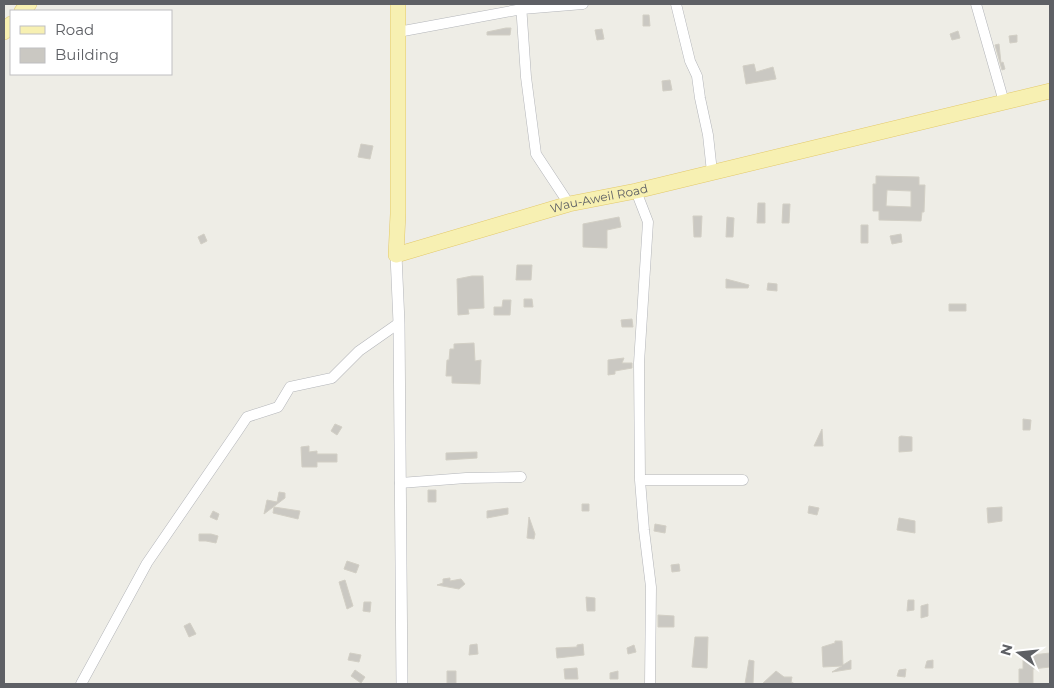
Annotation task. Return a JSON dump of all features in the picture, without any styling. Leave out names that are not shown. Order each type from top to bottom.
[{"type":"main road","points":[[396,255],[398,214],[398,4]]},
{"type":"main road","name":"Wau-Aweil Road","points":[[396,255],[569,204],[636,191],[1050,91]]},
{"type":"street","points":[[398,32],[521,6],[583,4]]},
{"type":"street","points":[[676,4],[690,61],[697,76],[708,135],[712,172]]},
{"type":"street","points":[[976,4],[1004,102]]},
{"type":"street","points":[[521,6],[526,77],[536,154],[569,204]]},
{"type":"street","points":[[636,191],[648,222],[639,363],[640,480],[651,587],[650,684]]},
{"type":"street","points":[[396,255],[399,323],[402,684]]},
{"type":"street","points":[[81,684],[147,563],[247,417],[278,407],[290,387],[332,378],[359,351],[399,323]]},
{"type":"street","points":[[400,483],[466,478],[521,477]]},
{"type":"street","points":[[640,480],[744,480]]},
{"type":"building","points":[[643,15],[649,15],[650,26],[643,26]]},
{"type":"building","points":[[511,28],[510,35],[487,35],[487,32]]},
{"type":"building","points":[[602,29],[604,39],[597,40],[595,30]]},
{"type":"building","points":[[958,31],[960,38],[952,40],[950,34]]},
{"type":"building","points":[[1017,35],[1017,42],[1010,43],[1009,36]]},
{"type":"building","points":[[999,44],[1001,63],[1003,62],[1005,69],[1002,70],[995,45]]},
{"type":"building","points":[[754,64],[756,72],[773,67],[776,79],[746,84],[743,66]]},
{"type":"building","points":[[670,80],[672,90],[663,91],[662,81]]},
{"type":"building","points":[[361,144],[373,146],[370,159],[358,157]]},
{"type":"building","points":[[876,176],[919,177],[919,185],[925,185],[924,212],[922,212],[921,221],[879,220],[879,211],[873,211],[873,184],[876,184]],"holes":[[[887,190],[911,191],[911,207],[886,206]]]},
{"type":"building","points":[[758,203],[765,203],[765,223],[757,223]]},
{"type":"building","points":[[783,204],[790,204],[789,223],[782,223]]},
{"type":"building","points":[[693,216],[702,216],[701,237],[694,237]]},
{"type":"building","points":[[619,217],[621,227],[607,230],[607,248],[583,247],[583,224]]},
{"type":"building","points":[[727,217],[734,218],[733,237],[726,237]]},
{"type":"building","points":[[861,225],[868,225],[868,243],[861,243]]},
{"type":"building","points":[[204,234],[207,241],[201,244],[198,237]]},
{"type":"building","points":[[901,234],[902,242],[892,244],[890,236]]},
{"type":"building","points":[[517,265],[532,265],[531,280],[516,280]]},
{"type":"building","points":[[483,276],[484,308],[468,309],[469,314],[458,315],[457,279]]},
{"type":"building","points":[[726,279],[749,285],[748,288],[726,288]]},
{"type":"building","points":[[768,283],[777,284],[777,291],[767,290]]},
{"type":"building","points":[[524,299],[532,299],[533,307],[524,307]]},
{"type":"building","points":[[503,300],[511,300],[510,315],[494,315],[494,307],[502,307]]},
{"type":"building","points":[[949,304],[966,304],[966,311],[949,311]]},
{"type":"building","points":[[632,319],[633,327],[622,327],[621,320]]},
{"type":"building","points":[[474,343],[475,361],[481,360],[480,384],[452,383],[452,376],[446,376],[450,349],[454,349],[454,344]]},
{"type":"building","points":[[624,358],[622,363],[632,363],[632,368],[615,371],[615,374],[608,375],[608,360]]},
{"type":"building","points":[[1023,419],[1031,420],[1030,430],[1023,430]]},
{"type":"building","points":[[335,424],[342,427],[337,435],[331,431]]},
{"type":"building","points":[[822,429],[823,446],[814,446]]},
{"type":"building","points":[[899,437],[912,437],[912,451],[899,452]]},
{"type":"building","points":[[309,446],[309,452],[317,451],[317,454],[337,454],[337,462],[317,462],[317,467],[302,467],[301,447]]},
{"type":"building","points":[[477,452],[477,458],[446,460],[446,453]]},
{"type":"building","points":[[428,490],[436,490],[436,502],[428,502]]},
{"type":"building","points":[[279,492],[285,493],[285,498],[264,514],[267,500],[277,502]]},
{"type":"building","points":[[582,504],[589,504],[589,511],[582,511]]},
{"type":"building","points":[[809,506],[819,508],[817,515],[808,513]]},
{"type":"building","points":[[274,507],[300,511],[298,519],[273,513]]},
{"type":"building","points":[[1002,507],[1002,521],[988,523],[987,508]]},
{"type":"building","points":[[508,508],[508,514],[487,518],[487,511]]},
{"type":"building","points":[[213,511],[219,514],[217,520],[210,517]]},
{"type":"building","points":[[529,517],[535,534],[534,539],[527,538]]},
{"type":"building","points":[[899,518],[915,521],[915,533],[897,530]]},
{"type":"building","points":[[655,524],[666,526],[665,533],[654,531]]},
{"type":"building","points":[[199,534],[218,536],[216,543],[199,541]]},
{"type":"building","points":[[347,561],[359,565],[356,573],[344,569]]},
{"type":"building","points":[[679,564],[680,571],[672,572],[671,565]]},
{"type":"building","points":[[450,578],[450,581],[461,579],[465,584],[459,589],[437,585],[443,583],[443,579]]},
{"type":"building","points":[[345,580],[353,606],[347,609],[339,582]]},
{"type":"building","points":[[586,597],[595,598],[595,611],[587,611]]},
{"type":"building","points":[[908,600],[914,600],[914,610],[907,611]]},
{"type":"building","points":[[364,602],[371,602],[370,612],[363,611]]},
{"type":"building","points":[[928,604],[928,616],[921,618],[921,606]]},
{"type":"building","points":[[658,615],[674,616],[674,627],[658,627]]},
{"type":"building","points":[[190,623],[196,634],[189,637],[184,626]]},
{"type":"building","points":[[695,637],[708,637],[707,668],[692,667]]},
{"type":"building","points":[[835,641],[842,641],[843,665],[851,660],[851,669],[832,672],[842,666],[823,667],[822,647],[835,643]]},
{"type":"building","points":[[477,644],[478,654],[469,655],[470,645]]},
{"type":"building","points":[[583,644],[584,655],[557,658],[556,648],[577,647],[577,645]]},
{"type":"building","points":[[634,645],[636,652],[628,654],[627,648]]},
{"type":"building","points":[[350,653],[361,655],[359,662],[348,660]]},
{"type":"building","points":[[1050,653],[1050,667],[1033,669],[1033,684],[1019,684],[1019,669],[1023,669],[1023,656]]},
{"type":"building","points":[[749,660],[754,661],[753,684],[745,684]]},
{"type":"building","points":[[933,660],[933,668],[925,668],[927,661]]},
{"type":"building","points":[[577,668],[578,679],[565,679],[564,669]]},
{"type":"building","points":[[906,669],[905,677],[897,676],[899,670]]},
{"type":"building","points":[[355,670],[365,677],[361,683],[351,676]]},
{"type":"building","points":[[447,671],[456,671],[456,684],[447,684]]},
{"type":"building","points":[[618,671],[618,679],[610,679],[610,673]]},
{"type":"building","points":[[776,671],[784,677],[792,677],[791,682],[795,684],[762,684]]}]
